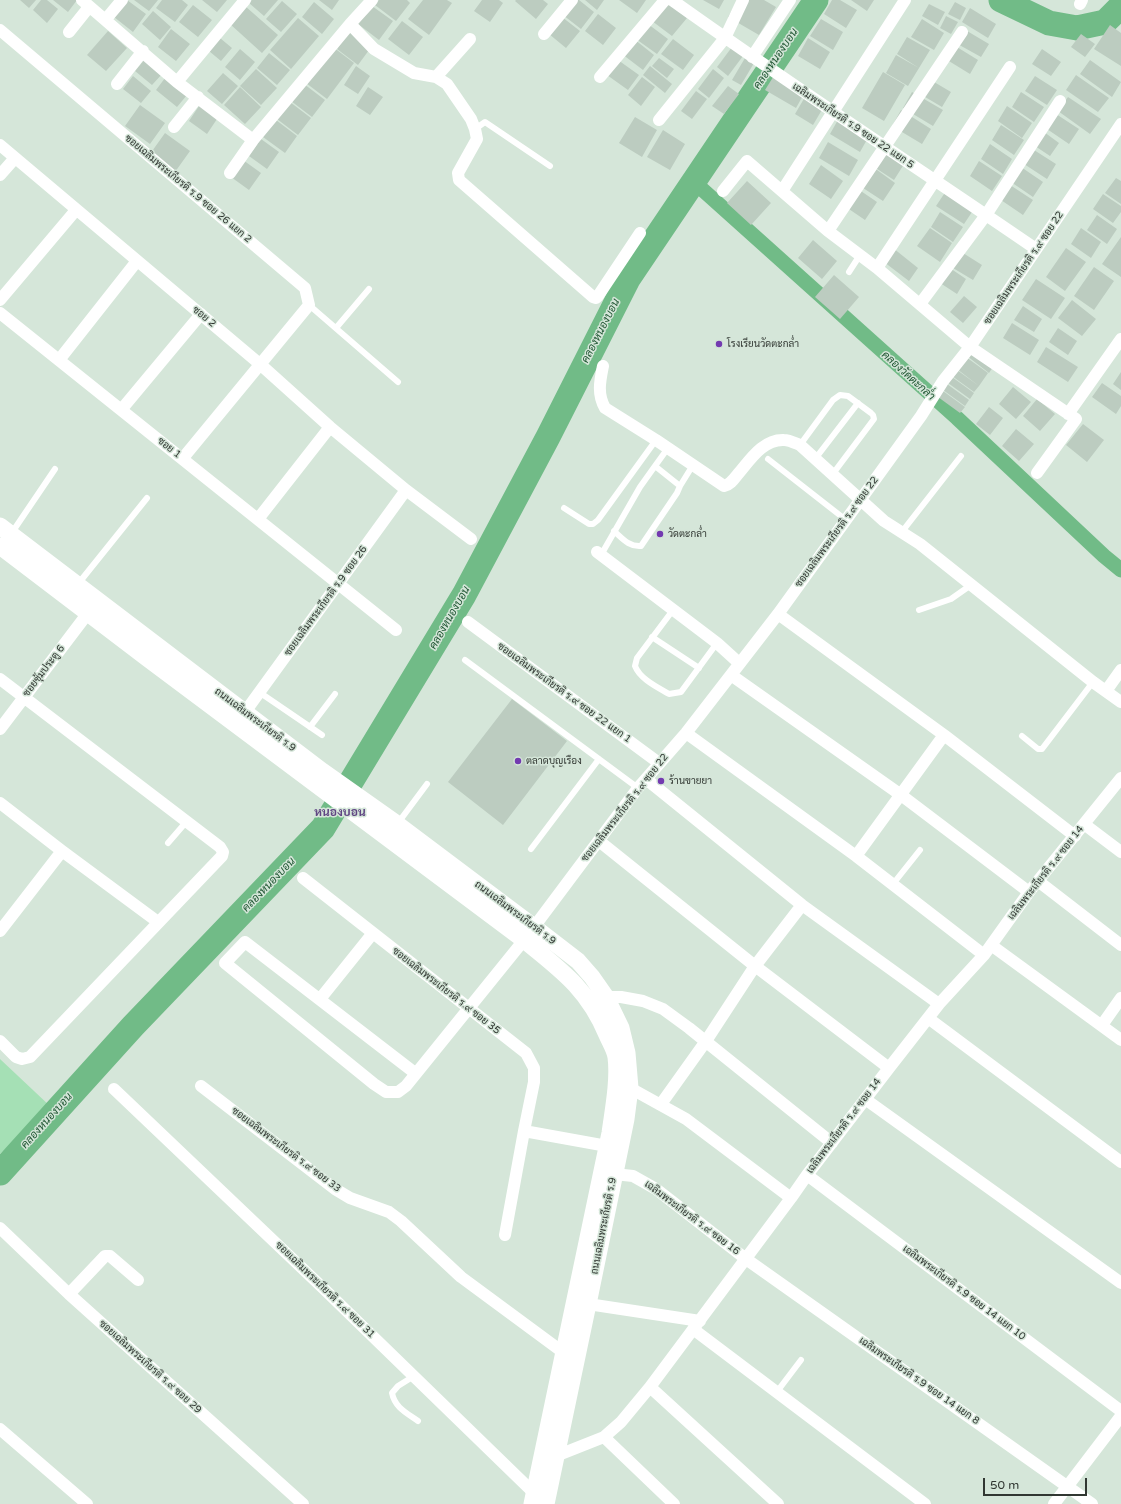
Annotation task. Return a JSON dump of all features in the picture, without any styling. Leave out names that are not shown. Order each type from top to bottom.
[{"type":"main road","name":"ถนนเฉลิมพระเกียรติ ร.9","points":[[4,535],[77,585],[245,712],[322,771],[353,802],[529,933],[578,961],[606,996],[621,1028],[627,1053],[630,1088],[588,1304],[556,1456],[537,1500]]},
{"type":"main road","name":"ถนนเฉลิมพระเกียรติ ร.9","points":[[4,535],[88,613],[326,792],[353,802],[397,824],[529,933],[558,967],[581,989],[600,1017],[616,1057],[616,1092],[608,1146],[564,1353],[537,1500]]},
{"type":"street","points":[[106,19],[122,0]]},
{"type":"street","points":[[177,82],[245,0]]},
{"type":"street","points":[[230,173],[253,140],[350,24],[372,0]]},
{"type":"street","points":[[544,34],[572,0]]},
{"type":"street","points":[[600,77],[665,0]]},
{"type":"street","name":"เฉลิมพระเกียรติ ร.9 ซอย 22 แยก 5","points":[[672,0],[780,76],[834,111],[1036,249]]},
{"type":"street","points":[[660,120],[725,38],[743,0]]},
{"type":"street","points":[[754,58],[790,0]]},
{"type":"street","points":[[782,190],[905,0]]},
{"type":"street","points":[[69,32],[85,4],[106,19],[177,82],[253,140]]},
{"type":"street","points":[[350,24],[374,49],[414,73],[436,77],[447,84],[471,119],[477,139],[458,173],[459,180],[593,297],[596,298],[598,296],[640,233]]},
{"type":"street","name":"ซอยเฉลิมพระเกียรติ ร.9 ซอย 26 แยก 2","points":[[0,30],[304,288],[309,305]]},
{"type":"street","points":[[828,231],[962,32]]},
{"type":"street","points":[[436,77],[470,38]]},
{"type":"street","points":[[117,84],[143,52]]},
{"type":"street","points":[[877,268],[1010,67]]},
{"type":"street","points":[[174,127],[198,97]]},
{"type":"street","points":[[920,304],[986,215],[1060,101]]},
{"type":"street","name":"ซอยเฉลิมพระเกียรติ ร.๙ ซอย 22","points":[[320,999],[244,942],[226,963],[374,1084],[386,1092],[398,1092],[406,1086],[529,933],[642,783],[686,733],[778,614],[921,416],[943,381],[970,347],[1121,124]]},
{"type":"street","name":"ซอย 2","points":[[0,145],[261,365],[330,427],[406,490],[471,539]]},
{"type":"street","points":[[0,175],[15,158]]},
{"type":"street","points":[[723,191],[746,161],[782,190],[828,231],[877,268],[970,347],[1076,419],[1037,473]]},
{"type":"street","points":[[0,300],[76,210]]},
{"type":"street","points":[[59,360],[137,261]]},
{"type":"street","points":[[183,458],[309,305]]},
{"type":"street","name":"ซอย 1","points":[[0,313],[396,630]]},
{"type":"street","points":[[121,410],[201,314]]},
{"type":"street","points":[[1068,414],[1121,339]]},
{"type":"street","points":[[603,366],[599,394],[605,408],[656,440],[722,485],[726,486],[733,480],[754,455],[766,445],[776,441],[785,440],[800,445],[884,521],[920,544],[1093,682],[1121,702]]},
{"type":"street","points":[[258,519],[330,427]]},
{"type":"street","name":"ซอยเฉลิมพระเกียรติ ร.9 ซอย 26","points":[[245,712],[406,490]]},
{"type":"street","points":[[599,553],[717,643],[739,663]]},
{"type":"street","name":"ซอยซุ้มประตู 6","points":[[0,729],[88,613]]},
{"type":"street","points":[[778,614],[944,735],[1075,836]]},
{"type":"street","name":"ซอยเฉลิมพระเกียรติ ร.๙ ซอย 22 แยก 1","points":[[468,622],[659,763]]},
{"type":"street","points":[[1106,692],[1121,670]]},
{"type":"street","points":[[731,675],[901,795],[1029,892]]},
{"type":"street","points":[[0,679],[25,696],[187,821],[220,847],[223,852],[222,856],[30,1057],[22,1060],[16,1057],[0,1041]]},
{"type":"street","points":[[686,733],[893,884],[988,950],[1102,1025],[1121,1040]]},
{"type":"street","points":[[856,856],[944,735]]},
{"type":"street","name":"เฉลิมพระเกียรติ ร.๙ ซอย 14","points":[[556,1456],[604,1437],[621,1422],[650,1387],[791,1198],[806,1175],[889,1068],[939,1004],[988,950],[1029,892],[1121,778]]},
{"type":"street","points":[[642,783],[802,906],[939,1004]]},
{"type":"street","points":[[0,803],[158,922]]},
{"type":"street","points":[[1084,824],[1121,852]]},
{"type":"street","points":[[599,841],[755,966],[889,1068]]},
{"type":"street","points":[[0,931],[62,851]]},
{"type":"street","name":"ซอยเฉลิมพระเกียรติ ร.๙ ซอย 35","points":[[303,878],[526,1053],[534,1068],[534,1082],[505,1235]]},
{"type":"street","points":[[1038,881],[1121,946]]},
{"type":"street","points":[[660,1104],[706,1041],[755,966],[802,906]]},
{"type":"street","points":[[373,934],[320,999],[415,1073]]},
{"type":"street","points":[[606,996],[643,1001],[663,1009],[706,1041],[832,1143]]},
{"type":"street","points":[[1102,1025],[1121,998]]},
{"type":"street","points":[[928,1018],[1121,1162]]},
{"type":"street","name":"ซอยเฉลิมพระเกียรติ ร.๙ ซอย 33","points":[[201,1086],[335,1189],[350,1198],[389,1212],[401,1221],[461,1277],[564,1353]]},
{"type":"street","points":[[630,1088],[686,1119],[791,1198]]},
{"type":"street","name":"ซอยเฉลิมพระเกียรติ ร.๙ ซอย 31","points":[[114,1089],[414,1376],[537,1500]]},
{"type":"street","points":[[865,1099],[1121,1283]]},
{"type":"street","points":[[524,1131],[608,1146]]},
{"type":"street","name":"เฉลิมพระเกียรติ ร.๙ ซอย 16","points":[[614,1174],[634,1176],[656,1189],[746,1259]]},
{"type":"street","name":"เฉลิมพระเกียรติ ร.9 ซอย 14 แยก 10","points":[[806,1175],[1121,1411]]},
{"type":"street","name":"ซอยเฉลิมพระเกียรติ ร.๙ ซอย 29","points":[[0,1228],[69,1294],[302,1504]]},
{"type":"street","points":[[69,1294],[105,1256],[110,1256],[138,1280]]},
{"type":"street","name":"เฉลิมพระเกียรติ ร.9 ซอย 14 แยก 8","points":[[746,1259],[1092,1504]]},
{"type":"street","points":[[588,1304],[696,1325],[776,1393],[925,1504]]},
{"type":"street","points":[[650,1387],[778,1504]]},
{"type":"street","points":[[1054,1504],[1121,1416]]},
{"type":"street","points":[[0,1429],[87,1504]]},
{"type":"street","points":[[604,1437],[674,1504]]},
{"type":"lane","points":[[475,129],[485,122],[550,166]]},
{"type":"lane","points":[[848,272],[860,255]]},
{"type":"lane","points":[[336,328],[369,289]]},
{"type":"lane","points":[[309,305],[398,382]]},
{"type":"lane","points":[[800,445],[835,397],[844,394],[871,413],[874,419],[832,475]]},
{"type":"lane","points":[[815,459],[858,403]]},
{"type":"lane","points":[[564,508],[589,524],[593,524],[598,520],[656,440]]},
{"type":"lane","points":[[599,553],[647,476],[668,448]]},
{"type":"lane","points":[[901,533],[961,456]]},
{"type":"lane","points":[[768,459],[846,520]]},
{"type":"lane","points":[[655,466],[680,486]]},
{"type":"lane","points":[[614,531],[629,545],[635,547],[641,546],[693,466]]},
{"type":"lane","points":[[4,535],[56,469]]},
{"type":"lane","points":[[77,585],[147,498]]},
{"type":"lane","points":[[919,610],[951,599],[971,585]]},
{"type":"lane","points":[[673,610],[637,658],[635,666],[637,672],[652,684],[669,694],[682,692],[717,643]]},
{"type":"lane","points":[[652,637],[699,668]]},
{"type":"lane","points":[[466,660],[599,759],[642,783]]},
{"type":"lane","points":[[1022,736],[1038,749],[1042,748],[1093,682]]},
{"type":"lane","points":[[259,692],[322,735]]},
{"type":"lane","points":[[310,727],[335,694]]},
{"type":"lane","points":[[531,849],[599,759]]},
{"type":"lane","points":[[397,824],[427,784]]},
{"type":"lane","points":[[168,843],[187,821]]},
{"type":"lane","points":[[893,884],[920,850]]},
{"type":"lane","points":[[776,1393],[801,1360]]},
{"type":"lane","points":[[414,1376],[398,1386],[392,1393],[394,1401],[399,1408],[418,1421]]},
{"type":"green space","points":[[0,1059],[51,1107],[0,1154]]},
{"type":"building","points":[[20,0],[36,0],[29,8]]},
{"type":"building","points":[[41,0],[47,0],[58,9],[47,23],[33,10]]},
{"type":"building","points":[[53,0],[77,0],[68,12]]},
{"type":"building","points":[[127,0],[146,14],[133,32],[114,17]]},
{"type":"building","points":[[134,0],[158,0],[149,11]]},
{"type":"building","points":[[162,0],[182,0],[188,5],[175,22],[156,8]]},
{"type":"building","points":[[202,0],[227,0],[217,12]]},
{"type":"building","points":[[252,0],[278,0],[264,16],[249,3]]},
{"type":"building","points":[[319,0],[339,0],[332,10]]},
{"type":"building","points":[[379,0],[407,0],[410,3],[396,21],[375,5]]},
{"type":"building","points":[[423,0],[447,0],[452,3],[429,35],[408,19]]},
{"type":"building","points":[[482,0],[499,0],[503,3],[490,22],[474,11]]},
{"type":"building","points":[[543,0],[548,4],[536,19],[515,1]]},
{"type":"building","points":[[576,0],[579,0],[594,12],[581,29],[563,15]]},
{"type":"building","points":[[585,0],[604,0],[597,10]]},
{"type":"building","points":[[619,0],[646,0],[637,13]]},
{"type":"building","points":[[703,0],[724,0],[719,9]]},
{"type":"building","points":[[738,0],[764,0],[776,7],[759,35],[728,17]]},
{"type":"building","points":[[832,0],[840,0],[857,10],[846,28],[824,14]]},
{"type":"building","points":[[851,0],[874,0],[867,11]]},
{"type":"building","points":[[282,1],[297,14],[281,32],[266,19]]},
{"type":"building","points":[[314,2],[334,19],[322,34],[302,17]]},
{"type":"building","points":[[667,2],[687,18],[672,36],[652,21]]},
{"type":"building","points":[[955,2],[966,8],[960,20],[948,14]]},
{"type":"building","points":[[929,4],[945,12],[938,25],[922,16]]},
{"type":"building","points":[[193,5],[212,20],[198,37],[179,22]]},
{"type":"building","points":[[245,6],[278,35],[262,53],[230,24]]},
{"type":"building","points":[[372,6],[393,21],[379,40],[358,24]]},
{"type":"building","points":[[970,8],[996,24],[988,38],[962,22]]},
{"type":"building","points":[[153,11],[171,27],[160,40],[142,24]]},
{"type":"building","points":[[598,14],[616,28],[603,45],[585,31]]},
{"type":"building","points":[[946,16],[958,22],[951,34],[940,28]]},
{"type":"building","points":[[562,17],[580,31],[566,48],[549,34]]},
{"type":"building","points":[[298,18],[319,36],[291,69],[270,50]]},
{"type":"building","points":[[821,19],[843,32],[833,50],[810,36]]},
{"type":"building","points":[[922,19],[944,33],[934,50],[911,37]]},
{"type":"building","points":[[402,21],[423,37],[409,55],[388,39]]},
{"type":"building","points":[[648,24],[668,39],[657,54],[636,39]]},
{"type":"building","points":[[1110,25],[1121,33],[1121,66],[1094,49]]},
{"type":"building","points":[[962,28],[989,44],[981,57],[954,42]]},
{"type":"building","points":[[171,29],[190,44],[176,61],[158,47]]},
{"type":"building","points":[[351,30],[372,46],[358,65],[337,49]]},
{"type":"building","points":[[108,31],[127,48],[106,71],[87,55]]},
{"type":"building","points":[[1081,34],[1095,44],[1085,57],[1071,47]]},
{"type":"building","points":[[907,37],[930,50],[919,68],[897,54]]},
{"type":"building","points":[[220,38],[232,48],[221,61],[209,51]]},
{"type":"building","points":[[808,38],[830,52],[820,69],[798,56]]},
{"type":"building","points":[[634,39],[654,55],[643,70],[622,54]]},
{"type":"building","points":[[673,39],[694,55],[683,70],[661,54]]},
{"type":"building","points":[[952,44],[978,60],[970,74],[944,58]]},
{"type":"building","points":[[333,47],[354,63],[327,99],[306,83]]},
{"type":"building","points":[[732,47],[743,56],[728,76],[717,67]]},
{"type":"building","points":[[240,49],[255,62],[240,80],[225,67]]},
{"type":"building","points":[[1042,49],[1061,62],[1051,76],[1032,64]]},
{"type":"building","points":[[269,53],[290,70],[277,85],[257,68]]},
{"type":"building","points":[[896,55],[919,68],[908,86],[886,73]]},
{"type":"building","points":[[659,58],[674,69],[667,78],[652,66]]},
{"type":"building","points":[[745,58],[754,63],[741,85],[732,80]]},
{"type":"building","points":[[145,59],[163,73],[152,85],[135,71]]},
{"type":"building","points":[[618,60],[639,75],[628,90],[607,75]]},
{"type":"building","points":[[1090,60],[1121,82],[1112,97],[1080,74]]},
{"type":"building","points":[[356,66],[370,76],[358,94],[344,85]]},
{"type":"building","points":[[650,66],[672,84],[665,93],[643,75]]},
{"type":"building","points":[[256,69],[277,88],[261,105],[240,86]]},
{"type":"building","points":[[713,69],[724,78],[709,98],[698,89]]},
{"type":"building","points":[[883,72],[905,85],[884,121],[862,108]]},
{"type":"building","points":[[223,73],[238,86],[222,104],[207,91]]},
{"type":"building","points":[[775,74],[805,92],[796,108],[765,90]]},
{"type":"building","points":[[1076,75],[1109,98],[1098,112],[1066,90]]},
{"type":"building","points":[[133,76],[151,91],[141,103],[123,89]]},
{"type":"building","points":[[1035,76],[1057,90],[1047,105],[1025,91]]},
{"type":"building","points":[[642,77],[655,87],[641,106],[628,95]]},
{"type":"building","points":[[165,78],[187,95],[177,107],[156,90]]},
{"type":"building","points":[[929,79],[951,92],[942,107],[920,94]]},
{"type":"building","points":[[304,84],[325,100],[312,117],[291,101]]},
{"type":"building","points":[[728,86],[739,94],[724,114],[712,106]]},
{"type":"building","points":[[240,87],[261,107],[245,124],[224,105]]},
{"type":"building","points":[[368,87],[383,97],[370,115],[356,106]]},
{"type":"building","points":[[696,91],[707,99],[692,119],[681,111]]},
{"type":"building","points":[[912,92],[943,110],[933,126],[903,108]]},
{"type":"building","points":[[1021,92],[1044,107],[1034,122],[1012,107]]},
{"type":"building","points":[[805,97],[823,108],[813,125],[795,114]]},
{"type":"building","points":[[1068,97],[1101,119],[1090,134],[1058,111]]},
{"type":"building","points":[[290,102],[311,118],[298,135],[277,119]]},
{"type":"building","points":[[201,103],[219,116],[207,134],[189,121]]},
{"type":"building","points":[[140,105],[165,123],[150,144],[125,126]]},
{"type":"building","points":[[1007,106],[1032,123],[1022,138],[998,121]]},
{"type":"building","points":[[901,110],[931,129],[922,144],[892,126]]},
{"type":"building","points":[[1056,114],[1079,129],[1069,144],[1047,129]]},
{"type":"building","points":[[635,117],[657,130],[642,157],[619,143]]},
{"type":"building","points":[[839,118],[869,136],[860,152],[830,134]]},
{"type":"building","points":[[276,120],[297,136],[285,153],[263,137]]},
{"type":"building","points":[[1001,125],[1024,140],[1014,155],[992,140]]},
{"type":"building","points":[[663,130],[685,144],[670,170],[647,157]]},
{"type":"building","points":[[1044,132],[1059,143],[1050,156],[1035,146]]},
{"type":"building","points":[[165,133],[190,151],[175,172],[150,154]]},
{"type":"building","points":[[261,139],[279,152],[267,169],[249,156]]},
{"type":"building","points":[[828,142],[858,160],[849,176],[819,158]]},
{"type":"building","points":[[990,144],[1012,159],[1003,174],[981,159]]},
{"type":"building","points":[[884,146],[906,161],[894,180],[871,165]]},
{"type":"building","points":[[1034,150],[1056,164],[1047,179],[1024,164]]},
{"type":"building","points":[[243,160],[261,173],[249,190],[231,177]]},
{"type":"building","points":[[979,161],[1002,176],[992,191],[970,176]]},
{"type":"building","points":[[821,165],[843,181],[831,199],[809,184]]},
{"type":"building","points":[[873,167],[895,183],[883,201],[860,186]]},
{"type":"building","points":[[1021,167],[1043,182],[1033,197],[1011,182]]},
{"type":"building","points":[[1116,178],[1121,181],[1121,204],[1105,193]]},
{"type":"building","points":[[747,181],[771,203],[751,225],[727,203]]},
{"type":"building","points":[[1010,185],[1033,200],[1023,215],[1001,200]]},
{"type":"building","points":[[855,187],[877,202],[865,220],[843,205]]},
{"type":"building","points":[[946,191],[974,209],[964,224],[936,206]]},
{"type":"building","points":[[1103,194],[1121,206],[1121,212],[1113,223],[1093,209]]},
{"type":"building","points":[[940,212],[963,227],[953,242],[931,227]]},
{"type":"building","points":[[1097,215],[1117,229],[1107,244],[1087,230]]},
{"type":"building","points":[[930,228],[952,243],[940,262],[917,246]]},
{"type":"building","points":[[1081,228],[1101,242],[1091,258],[1071,244]]},
{"type":"building","points":[[1121,237],[1121,277],[1102,264]]},
{"type":"building","points":[[813,240],[837,261],[822,279],[798,258]]},
{"type":"building","points":[[893,248],[918,268],[909,281],[884,262]]},
{"type":"building","points":[[1066,248],[1086,262],[1065,291],[1046,277]]},
{"type":"building","points":[[963,253],[982,265],[973,280],[953,268]]},
{"type":"building","points":[[944,264],[966,279],[957,294],[934,279]]},
{"type":"building","points":[[1094,267],[1114,281],[1094,310],[1074,296]]},
{"type":"building","points":[[834,275],[859,297],[840,319],[815,297]]},
{"type":"building","points":[[1036,279],[1065,298],[1051,319],[1022,300]]},
{"type":"building","points":[[964,296],[977,307],[963,323],[950,312]]},
{"type":"building","points":[[1072,300],[1096,319],[1082,336],[1058,318]]},
{"type":"building","points":[[1023,306],[1042,319],[1034,332],[1014,320]]},
{"type":"building","points":[[1012,323],[1039,340],[1030,355],[1003,338]]},
{"type":"building","points":[[1058,328],[1077,341],[1068,355],[1049,342]]},
{"type":"building","points":[[1046,347],[1078,367],[1068,382],[1037,362]]},
{"type":"building","points":[[972,350],[993,367],[989,373],[967,356]]},
{"type":"building","points":[[966,357],[988,373],[979,386],[957,369]]},
{"type":"building","points":[[957,370],[979,386],[974,392],[952,376]]},
{"type":"building","points":[[1121,372],[1121,390],[1113,384]]},
{"type":"building","points":[[952,377],[974,393],[970,399],[948,383]]},
{"type":"building","points":[[1102,383],[1121,396],[1121,406],[1116,414],[1092,397]]},
{"type":"building","points":[[947,384],[969,400],[965,406],[943,390]]},
{"type":"building","points":[[1013,387],[1031,402],[1016,419],[999,404]]},
{"type":"building","points":[[943,391],[965,407],[960,413],[938,397]]},
{"type":"building","points":[[1037,399],[1055,414],[1040,431],[1023,416]]},
{"type":"building","points":[[989,407],[1003,418],[990,435],[976,424]]},
{"type":"building","points":[[1083,424],[1104,440],[1087,462],[1066,445]]},
{"type":"building","points":[[1016,429],[1034,444],[1019,461],[1002,446]]},
{"type":"building","points":[[512,699],[567,741],[503,825],[448,782]]},
{"type":"waterway","name":"คลองหนองบอน","points":[[0,1173],[133,1026],[323,828],[464,595],[548,437],[628,279],[816,0]]},
{"type":"waterway","name":"คลองหนองบอน","points":[[1001,0],[1049,23],[1077,28],[1105,22],[1121,6]]},
{"type":"waterway","name":"คลองวัดตะกล่ำ","points":[[694,182],[957,418],[1104,556],[1121,570]]},
{"type":"place","name":"โรงเรียนวัดตะกล่ำ","points":[[719,344]]},
{"type":"place","name":"วัดตะกล่ำ","points":[[660,534]]},
{"type":"place","name":"ตลาดบุญเรือง","points":[[518,761]]},
{"type":"place","name":"ร้านขายยา","points":[[661,781]]},
{"type":"district","name":"หนองบอน","points":[[340,813]]}]
